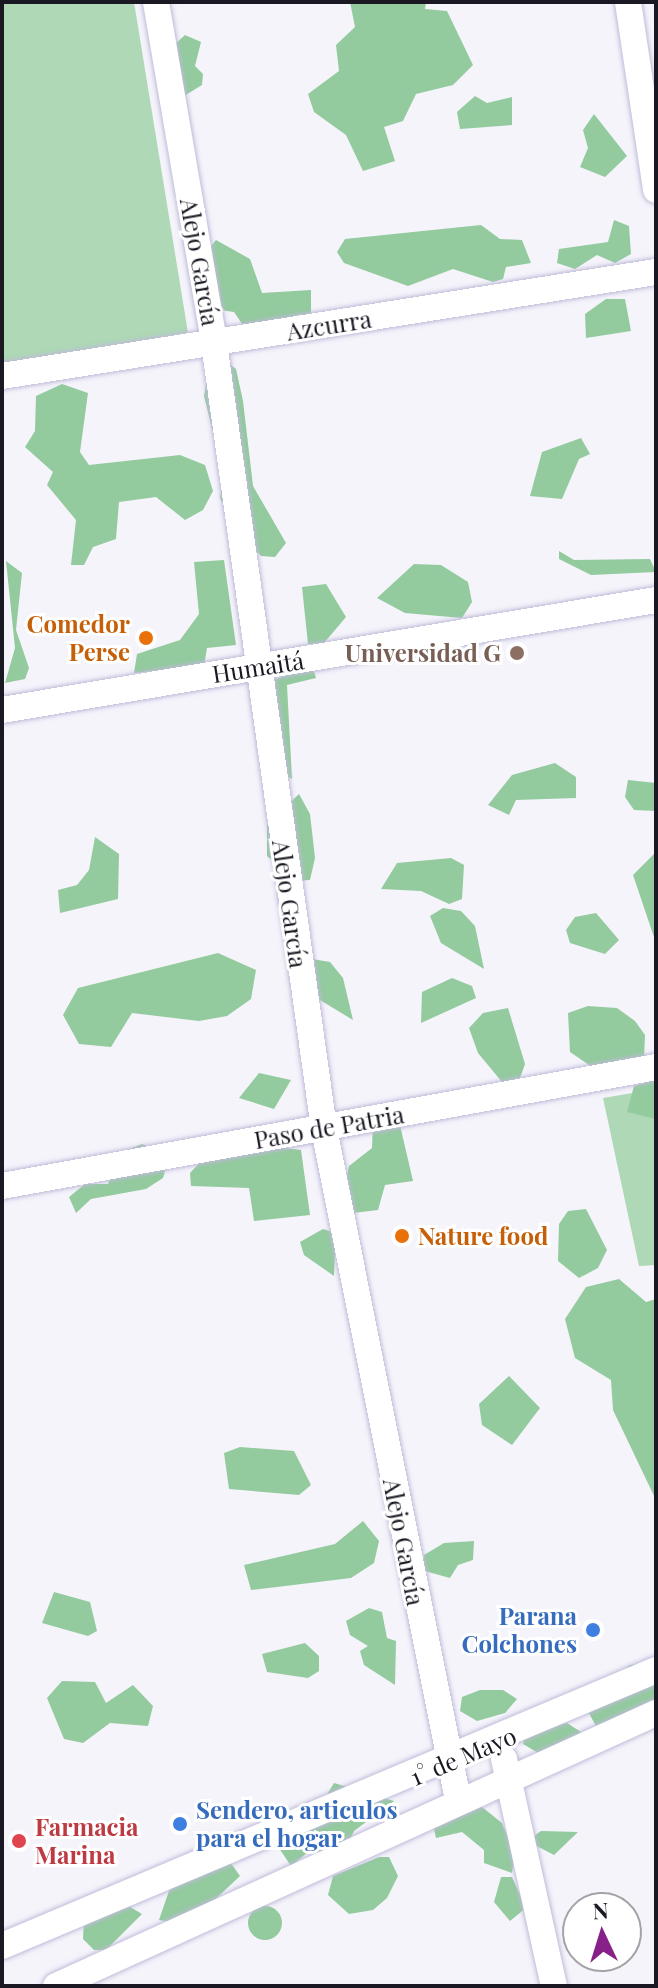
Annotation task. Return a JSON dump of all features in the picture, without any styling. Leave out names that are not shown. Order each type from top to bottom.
[{"type":"street","name":"Alejo García","points":[[156,2],[214,343],[255,667],[324,1129],[446,1764],[458,1800]]},
{"type":"street","points":[[628,2],[656,190]]},
{"type":"street","name":"Azcurra","points":[[2,376],[656,272]]},
{"type":"street","name":"Humaitá","points":[[2,710],[656,600]]},
{"type":"street","name":"Paso de Patria","points":[[2,1186],[656,1067]]},
{"type":"street","name":"1° de Mayo","points":[[2,1946],[446,1764],[656,1670]]},
{"type":"street","name":"1° de Mayo","points":[[56,1986],[510,1776],[656,1713]]},
{"type":"street","points":[[498,1741],[510,1776],[554,1986]]},
{"type":"green space","points":[[2,2],[134,2],[188,333],[2,364]]},
{"type":"green space","points":[[350,2],[426,2],[425,9],[447,11],[473,65],[453,85],[416,94],[403,121],[384,127],[395,161],[363,171],[346,135],[314,112],[308,94],[339,71],[336,45],[355,27]]},
{"type":"green space","points":[[185,35],[201,42],[195,66],[203,74],[202,85],[184,96],[172,47]]},
{"type":"green space","points":[[475,96],[487,103],[512,97],[512,125],[460,129],[457,112]]},
{"type":"green space","points":[[594,114],[627,156],[605,177],[580,167],[588,148],[583,130]]},
{"type":"green space","points":[[614,220],[629,226],[631,254],[615,263],[597,255],[575,269],[557,263],[559,249],[608,242]]},
{"type":"green space","points":[[481,225],[500,239],[522,240],[531,263],[506,267],[503,279],[493,282],[453,269],[408,286],[344,263],[337,252],[345,239]]},
{"type":"green space","points":[[216,240],[250,259],[262,293],[311,290],[311,313],[251,337],[234,312],[220,310],[207,251]]},
{"type":"green space","points":[[606,299],[625,299],[631,331],[586,338],[585,314]]},
{"type":"green space","points":[[225,361],[236,369],[253,486],[286,543],[275,557],[261,556],[238,532],[220,498],[224,476],[204,396],[209,368]]},
{"type":"green space","points":[[62,384],[88,393],[80,452],[89,465],[180,455],[205,465],[213,491],[203,510],[185,520],[156,497],[119,502],[116,539],[93,547],[84,565],[71,565],[76,520],[47,485],[53,472],[25,447],[35,431],[36,396]]},
{"type":"green space","points":[[581,438],[590,454],[579,459],[562,499],[530,496],[542,452]]},
{"type":"green space","points":[[559,551],[574,560],[650,559],[656,572],[591,575],[559,559]]},
{"type":"green space","points":[[224,560],[236,645],[207,648],[204,666],[134,673],[137,654],[180,640],[199,614],[194,562]]},
{"type":"green space","points":[[6,561],[22,573],[16,630],[29,668],[25,679],[5,683],[15,648]]},
{"type":"green space","points":[[414,564],[441,565],[468,582],[472,602],[462,618],[405,613],[377,598]]},
{"type":"green space","points":[[326,584],[346,617],[324,643],[308,644],[302,587]]},
{"type":"green space","points":[[283,668],[313,668],[316,678],[287,685],[292,779],[283,774],[264,683],[282,677]]},
{"type":"green space","points":[[555,763],[576,777],[576,798],[516,800],[509,815],[488,805],[512,775]]},
{"type":"green space","points":[[628,780],[656,783],[656,811],[634,810],[625,797]]},
{"type":"green space","points":[[299,794],[310,814],[315,858],[310,880],[294,881],[267,856],[267,825]]},
{"type":"green space","points":[[95,837],[119,854],[118,899],[60,913],[58,890],[77,885],[89,870]]},
{"type":"green space","points":[[656,852],[656,943],[633,875]]},
{"type":"green space","points":[[451,858],[464,865],[462,899],[449,904],[421,891],[381,889],[397,863]]},
{"type":"green space","points":[[443,908],[461,911],[475,926],[484,969],[441,943],[430,916]]},
{"type":"green space","points":[[596,913],[619,940],[605,954],[570,943],[566,930],[575,917]]},
{"type":"green space","points":[[218,953],[256,970],[251,999],[227,1016],[199,1021],[132,1013],[111,1047],[79,1044],[63,1015],[78,988]]},
{"type":"green space","points":[[312,959],[330,962],[343,978],[353,1020],[310,994]]},
{"type":"green space","points":[[452,978],[472,986],[476,998],[421,1023],[422,992]]},
{"type":"green space","points":[[588,1006],[617,1008],[635,1021],[645,1035],[644,1058],[595,1069],[570,1052],[568,1013]]},
{"type":"green space","points":[[508,1008],[525,1064],[520,1078],[502,1082],[478,1053],[469,1028],[483,1013]]},
{"type":"green space","points":[[259,1073],[291,1080],[274,1109],[239,1098]]},
{"type":"green space","points":[[656,1079],[656,1119],[627,1112],[634,1086]]},
{"type":"green space","points":[[656,1089],[656,1265],[639,1266],[603,1098]]},
{"type":"green space","points":[[373,1120],[399,1121],[413,1181],[385,1185],[378,1210],[353,1213],[343,1193],[349,1166],[372,1148]]},
{"type":"green space","points":[[142,1144],[170,1155],[163,1178],[146,1189],[91,1199],[76,1213],[69,1197],[85,1184],[108,1184],[120,1153]]},
{"type":"green space","points":[[277,1147],[301,1150],[310,1215],[254,1221],[249,1188],[191,1186],[190,1173],[204,1158]]},
{"type":"green space","points":[[586,1209],[607,1250],[598,1268],[579,1278],[558,1261],[559,1224],[568,1211]]},
{"type":"green space","points":[[323,1229],[336,1233],[334,1276],[304,1255],[300,1242]]},
{"type":"green space","points":[[619,1279],[646,1302],[656,1299],[656,1500],[613,1410],[611,1380],[575,1358],[565,1319],[586,1287]]},
{"type":"green space","points":[[509,1376],[540,1408],[512,1445],[482,1425],[479,1404]]},
{"type":"green space","points":[[240,1447],[294,1451],[311,1485],[299,1495],[229,1489],[224,1453]]},
{"type":"green space","points":[[363,1521],[379,1541],[374,1563],[351,1578],[251,1590],[244,1565],[335,1544]]},
{"type":"green space","points":[[474,1541],[473,1560],[458,1565],[450,1578],[421,1570],[424,1555],[444,1543]]},
{"type":"green space","points":[[54,1592],[90,1602],[97,1631],[88,1636],[42,1623]]},
{"type":"green space","points":[[369,1608],[382,1612],[387,1638],[396,1641],[395,1685],[364,1665],[360,1651],[368,1646],[350,1635],[346,1621]]},
{"type":"green space","points":[[305,1643],[319,1656],[319,1671],[308,1678],[267,1672],[262,1654]]},
{"type":"green space","points":[[656,1663],[656,1711],[597,1728],[583,1702],[630,1665]]},
{"type":"green space","points":[[62,1681],[95,1682],[106,1703],[133,1685],[153,1706],[148,1726],[110,1723],[83,1743],[64,1739],[47,1698]]},
{"type":"green space","points":[[480,1690],[503,1690],[517,1699],[505,1713],[477,1721],[460,1711],[462,1697]]},
{"type":"green space","points":[[567,1723],[581,1732],[568,1747],[540,1754],[523,1744],[526,1731]]},
{"type":"green space","points":[[334,1783],[394,1801],[354,1831],[344,1853],[307,1853],[291,1866],[275,1842],[317,1811]]},
{"type":"green space","points":[[477,1803],[502,1823],[515,1854],[512,1873],[484,1863],[484,1850],[462,1832],[436,1838],[433,1825]]},
{"type":"green space","points":[[541,1831],[578,1832],[554,1855],[527,1841]]},
{"type":"green space","points":[[379,1857],[389,1857],[398,1876],[387,1898],[373,1910],[349,1914],[328,1895],[333,1876]]},
{"type":"green space","points":[[230,1862],[240,1876],[188,1925],[159,1920],[171,1885]]},
{"type":"green space","points":[[501,1877],[512,1877],[526,1908],[510,1921],[494,1902]]},
{"type":"green space","points":[[115,1898],[142,1914],[106,1950],[94,1950],[83,1939],[84,1918]]},
{"type":"green space","points":[[265,1906],[277,1911],[282,1923],[277,1935],[265,1940],[253,1935],[248,1923],[253,1911]]},
{"type":"place","name":"Comedor Perse","points":[[146,638]]},
{"type":"place","name":"Universidad G","points":[[517,653]]},
{"type":"place","name":"Nature food","points":[[402,1236]]},
{"type":"place","name":"Parana Colchones","points":[[593,1630]]},
{"type":"place","name":"Sendero, articulos para el hogar","points":[[180,1824]]},
{"type":"place","name":"Farmacia Marina","points":[[19,1841]]}]
